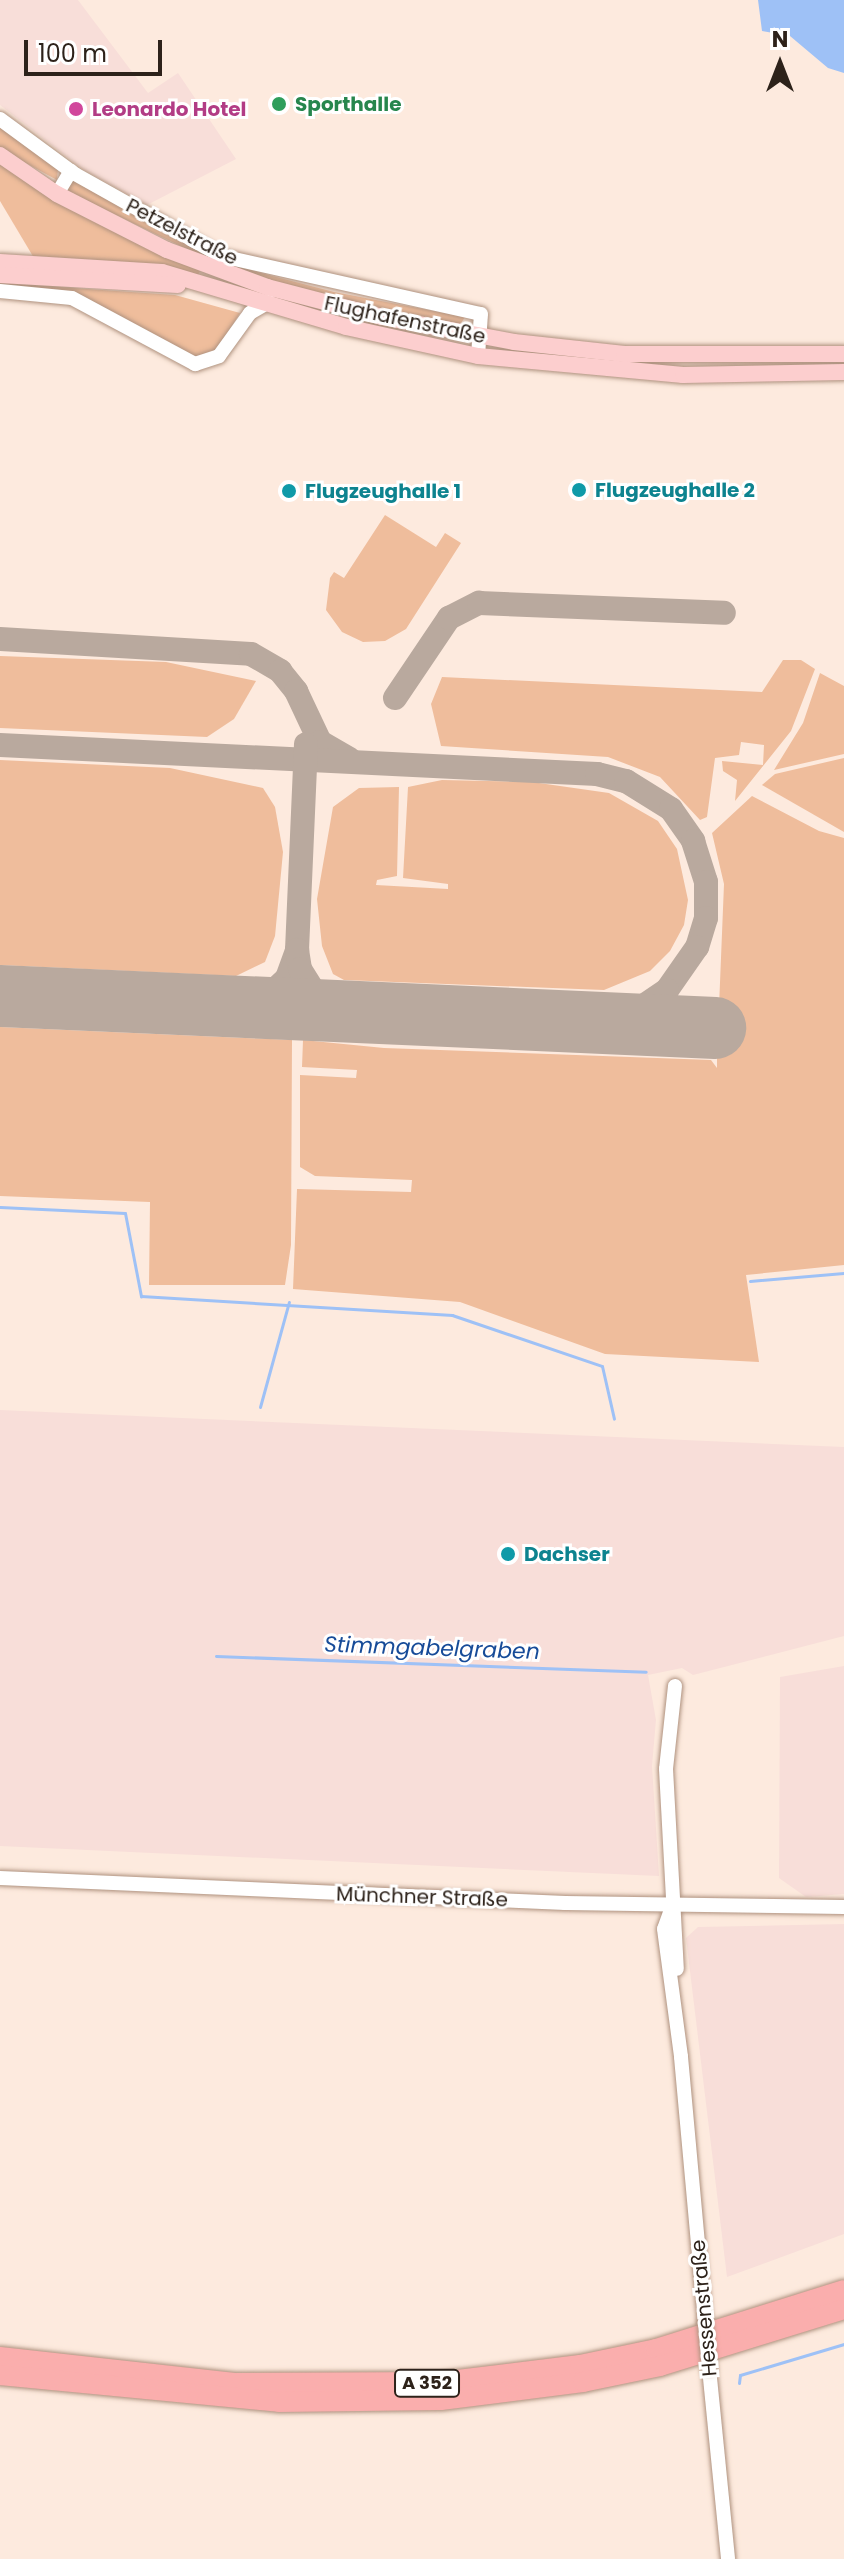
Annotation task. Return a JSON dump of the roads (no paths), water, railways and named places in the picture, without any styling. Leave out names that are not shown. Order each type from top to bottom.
[{"type":"highway","name":"A 352","points":[[0,2357],[237,2383],[441,2382],[580,2365],[656,2349],[730,2330],[844,2290]]},
{"type":"highway","name":"A 352","points":[[0,2375],[235,2400],[441,2400],[554,2387],[660,2366],[844,2309]]},
{"type":"main road","name":"Flughafenstraße","points":[[0,155],[57,194],[142,239],[252,282],[335,306],[482,337],[624,354],[844,354]]},
{"type":"main road","name":"Flughafenstraße","points":[[0,262],[149,270],[242,294],[346,327],[478,356],[683,375],[844,372]]},
{"type":"main road","points":[[0,275],[89,279],[242,294]]},
{"type":"street","name":"Petzelstraße","points":[[0,119],[71,171],[234,261],[477,314]]},
{"type":"street","points":[[57,194],[71,171]]},
{"type":"street","points":[[0,291],[72,298],[195,364],[219,356],[244,320],[269,302]]},
{"type":"street","points":[[216,293],[239,303],[244,320]]},
{"type":"street","points":[[461,333],[477,314]]},
{"type":"street","points":[[477,314],[482,337],[478,356]]},
{"type":"street","name":"Hessenstraße","points":[[675,1686],[666,1769],[681,2057],[728,2559]]},
{"type":"street","name":"Münchner Straße","points":[[0,1878],[672,1907],[844,1907]]},
{"type":"water","points":[[758,0],[844,0],[844,73],[828,68],[790,36],[762,31]]},
{"type":"waterway","points":[[0,1207],[125,1213],[141,1296],[452,1315],[602,1366],[614,1419]]},
{"type":"waterway","points":[[750,1281],[844,1273]]},
{"type":"waterway","points":[[260,1407],[289,1302]]},
{"type":"waterway","name":"Stimmgabelgraben","points":[[216,1656],[646,1672]]},
{"type":"waterway","points":[[739,2383],[740,2375],[844,2344]]},
{"type":"place","name":"Sporthalle","points":[[279,104]]},
{"type":"place","name":"Leonardo Hotel","points":[[76,109]]},
{"type":"place","name":"Flugzeughalle 2","points":[[579,490]]},
{"type":"place","name":"Flugzeughalle 1","points":[[289,491]]},
{"type":"place","name":"Dachser","points":[[508,1554]]}]
